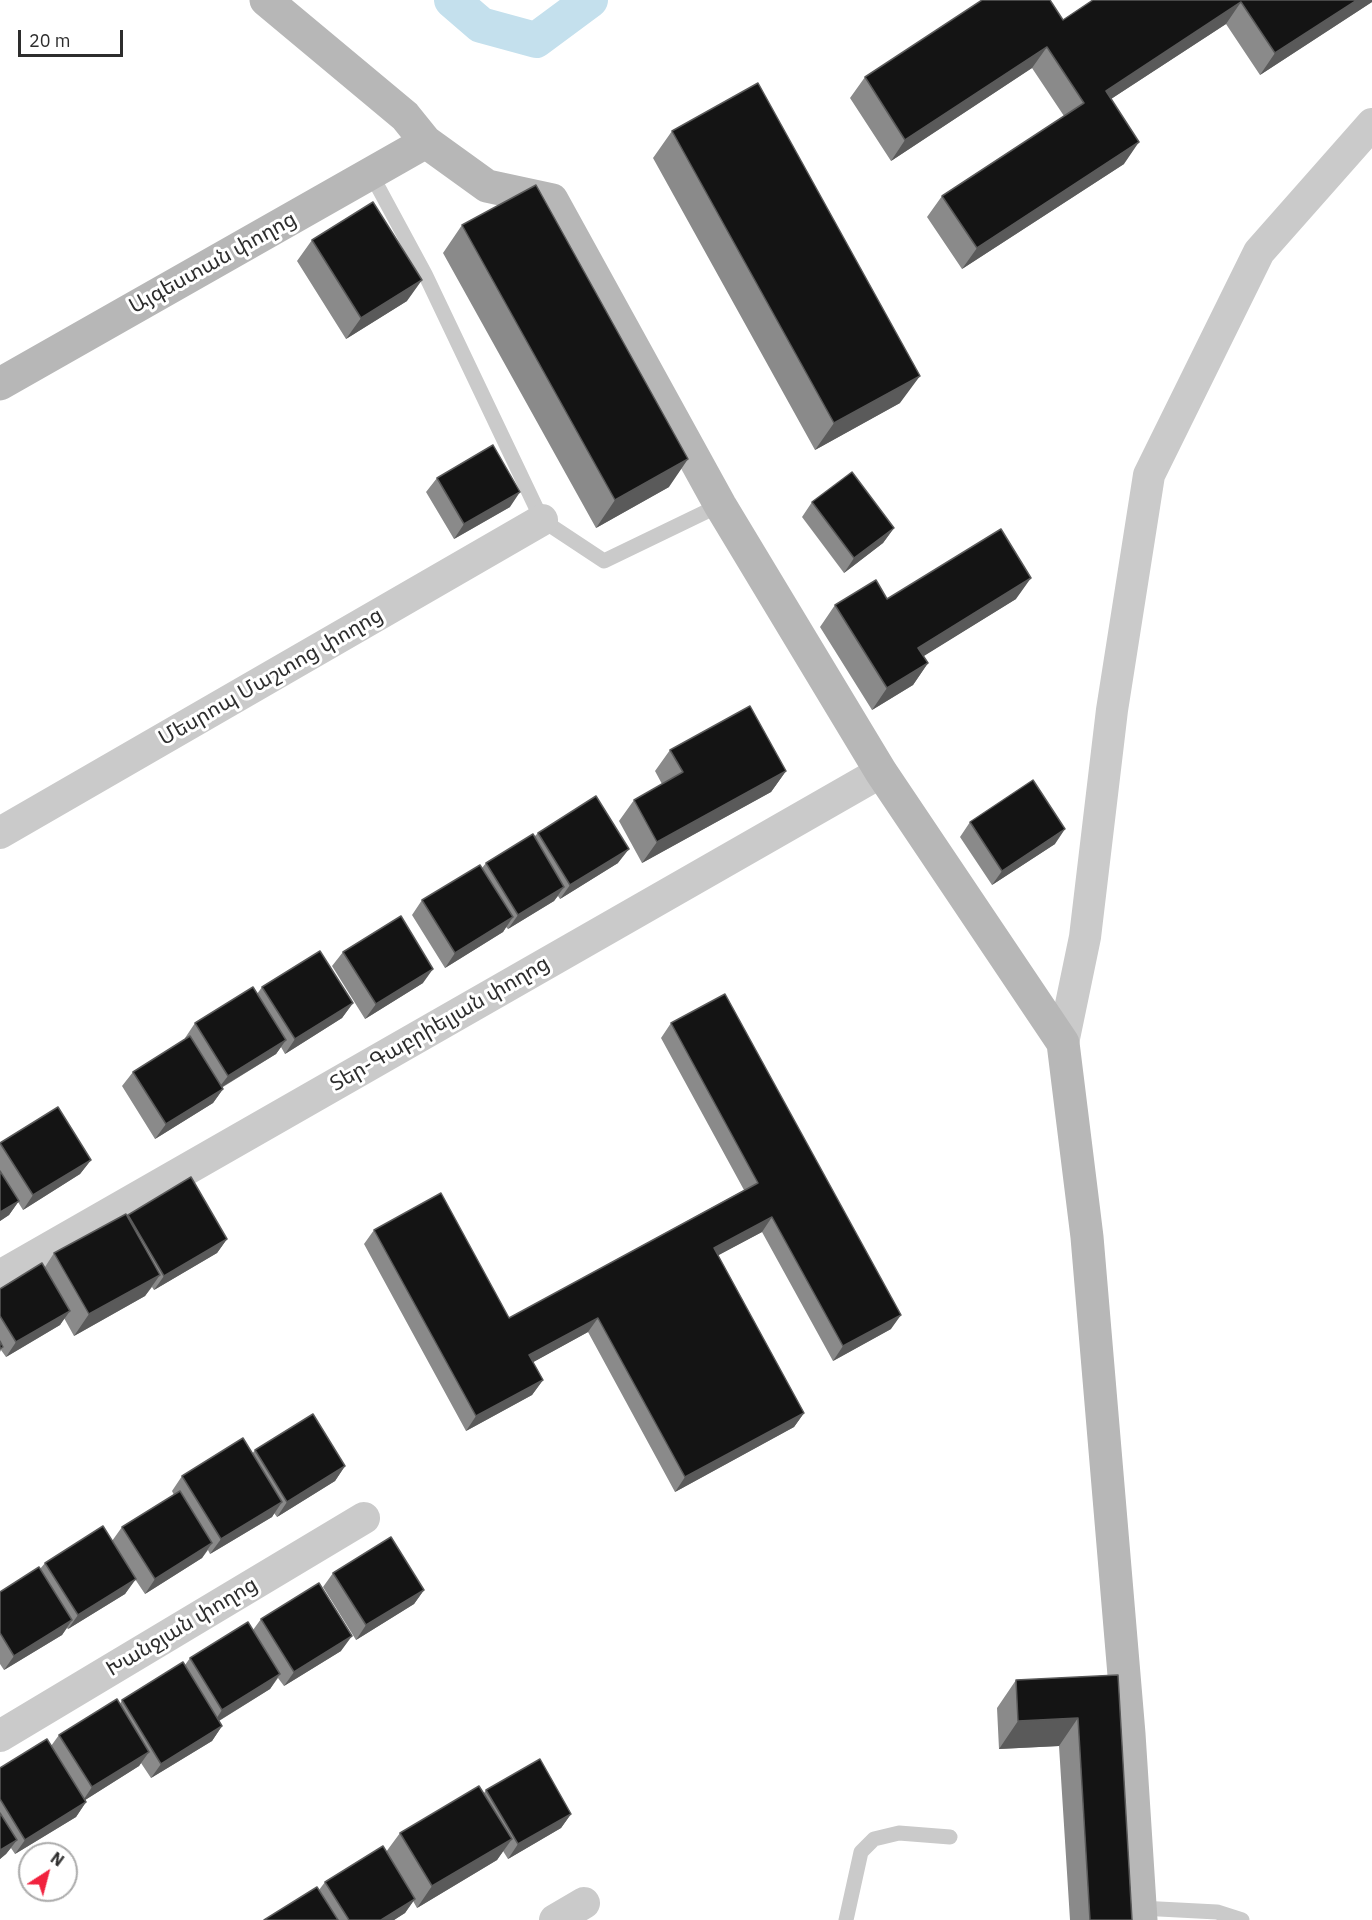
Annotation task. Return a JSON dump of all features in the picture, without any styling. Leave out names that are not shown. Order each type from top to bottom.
[{"type":"street","points":[[266,0],[405,116],[426,142],[487,186],[552,200],[720,505],[881,772],[1063,1043]]},
{"type":"street","points":[[1141,1914],[1129,1734],[1089,1248],[1063,1043],[1085,937],[1112,710],[1149,475],[1259,252],[1372,124]]},
{"type":"street","name":"Այգեստան փողոց","points":[[0,384],[426,142]]},
{"type":"street","name":"Մեսրոպ Մաշտոց փողոց","points":[[0,833],[542,520]]},
{"type":"street","name":"Տեր-Գաբրիելյան փողոց","points":[[0,1276],[881,772]]},
{"type":"street","name":"Խանջյան փողոց","points":[[0,1736],[364,1518]]},
{"type":"street","points":[[555,1920],[584,1903]]},
{"type":"lane","points":[[371,174],[425,274],[542,520],[604,561],[720,505]]},
{"type":"lane","points":[[846,1920],[861,1852],[874,1839],[899,1833],[950,1837]]},
{"type":"lane","points":[[1141,1914],[1217,1912],[1242,1920]]},
{"type":"building","points":[[982,0],[1050,0],[1063,20],[1093,0],[1357,0],[1275,53],[1241,2],[1106,91],[1139,142],[977,248],[942,196],[1084,103],[1047,47],[905,140],[865,77]]},
{"type":"building","points":[[758,83],[920,376],[834,423],[672,131]]},
{"type":"building","points":[[536,185],[688,459],[615,500],[462,225]]},
{"type":"building","points":[[373,202],[422,280],[361,318],[312,240]]},
{"type":"building","points":[[493,445],[520,492],[464,524],[437,478]]},
{"type":"building","points":[[852,472],[894,528],[854,558],[812,502]]},
{"type":"building","points":[[1001,529],[1031,578],[918,648],[928,663],[887,688],[835,605],[876,580],[887,599]]},
{"type":"building","points":[[750,706],[786,771],[657,842],[634,800],[683,772],[670,750]]},
{"type":"building","points":[[1033,780],[1065,829],[1002,871],[970,822]]},
{"type":"building","points":[[596,796],[629,849],[570,885],[538,833]]},
{"type":"building","points":[[533,834],[564,887],[518,915],[486,863]]},
{"type":"building","points":[[480,865],[513,917],[455,953],[422,900]]},
{"type":"building","points":[[401,916],[433,969],[376,1004],[343,952]]},
{"type":"building","points":[[320,951],[353,1003],[295,1039],[262,987]]},
{"type":"building","points":[[253,987],[286,1040],[228,1076],[195,1023]]},
{"type":"building","points":[[725,994],[901,1315],[843,1346],[772,1217],[714,1248],[804,1413],[685,1477],[598,1318],[529,1355],[543,1380],[476,1416],[374,1230],[441,1193],[509,1318],[758,1183],[671,1023]]},
{"type":"building","points":[[190,1036],[223,1089],[166,1124],[133,1072]]},
{"type":"building","points":[[58,1107],[91,1160],[33,1195],[0,1143]]},
{"type":"building","points":[[0,1171],[19,1201],[0,1212]]},
{"type":"building","points":[[191,1177],[227,1239],[164,1276],[128,1215]]},
{"type":"building","points":[[126,1214],[160,1275],[89,1314],[54,1253]]},
{"type":"building","points":[[42,1263],[70,1311],[16,1342],[0,1316],[0,1289]]},
{"type":"building","points":[[313,1414],[345,1466],[287,1502],[255,1450]]},
{"type":"building","points":[[243,1438],[282,1502],[221,1539],[182,1476]]},
{"type":"building","points":[[180,1491],[212,1543],[155,1579],[122,1527]]},
{"type":"building","points":[[103,1526],[136,1579],[78,1615],[45,1563]]},
{"type":"building","points":[[391,1537],[424,1590],[366,1625],[333,1573]]},
{"type":"building","points":[[39,1567],[72,1620],[14,1656],[0,1633],[0,1592]]},
{"type":"building","points":[[319,1583],[352,1636],[294,1672],[261,1619]]},
{"type":"building","points":[[248,1622],[280,1674],[222,1710],[190,1658]]},
{"type":"building","points":[[183,1662],[222,1726],[161,1764],[122,1700]]},
{"type":"building","points":[[1118,1675],[1132,1920],[1090,1920],[1078,1718],[1018,1721],[1016,1680]]},
{"type":"building","points":[[117,1699],[149,1752],[92,1787],[59,1735]]},
{"type":"building","points":[[47,1739],[86,1802],[25,1840],[0,1799],[0,1768]]},
{"type":"building","points":[[540,1759],[571,1814],[518,1844],[486,1790]]},
{"type":"building","points":[[479,1786],[512,1839],[432,1886],[400,1833]]},
{"type":"building","points":[[0,1813],[17,1840],[0,1850]]},
{"type":"building","points":[[383,1846],[415,1899],[381,1920],[349,1920],[325,1882]]},
{"type":"building","points":[[317,1887],[338,1920],[264,1920]]},
{"type":"waterway","points":[[452,0],[481,25],[536,40],[590,0]]}]
